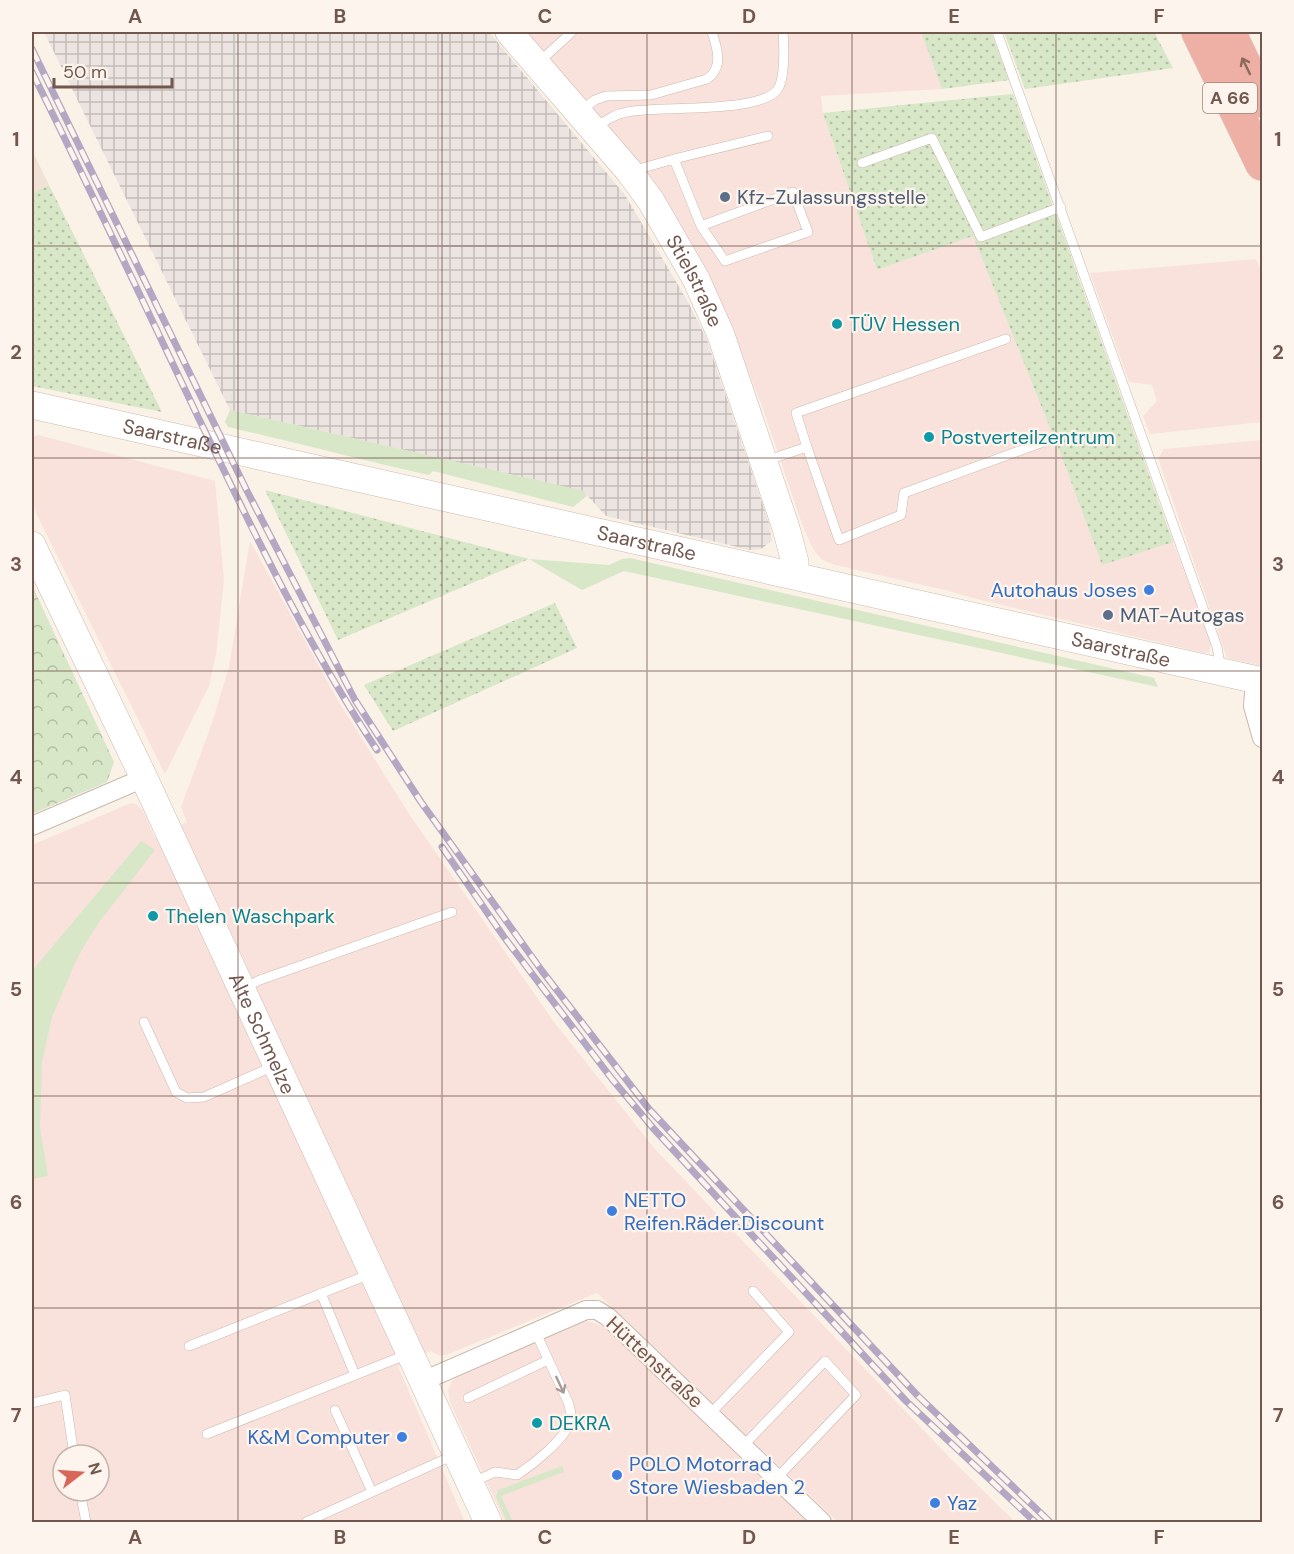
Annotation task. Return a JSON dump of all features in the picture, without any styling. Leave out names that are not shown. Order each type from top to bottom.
[{"type":"highway","name":"A 66","points":[[1198,32],[1263,164]]},
{"type":"highway","name":"A 66","points":[[1229,32],[1263,101]]},
{"type":"street","name":"Stielstraße","points":[[509,32],[629,171],[651,201],[709,306],[793,549],[795,575]]},
{"type":"street","name":"Saarstraße","points":[[32,405],[1259,681]]},
{"type":"street","name":"Alte Schmelze","points":[[32,545],[144,778],[488,1522]]},
{"type":"street","points":[[1259,681],[1253,706],[1263,738]]},
{"type":"street","points":[[32,826],[144,778]]},
{"type":"street","name":"Hüttenstraße","points":[[423,1381],[586,1310],[597,1310],[608,1317],[822,1522]]},
{"type":"lane","points":[[536,64],[572,32]]},
{"type":"lane","points":[[585,121],[600,97],[651,95],[708,80],[714,75],[718,61],[718,51],[712,32]]},
{"type":"lane","points":[[585,121],[605,120],[627,112],[748,104],[771,97],[779,87],[785,49],[783,32]]},
{"type":"lane","points":[[997,32],[1216,647],[1219,658],[1218,671]]},
{"type":"lane","points":[[629,171],[768,136]]},
{"type":"lane","points":[[862,163],[932,138],[981,237],[1060,207]]},
{"type":"lane","points":[[674,159],[701,226],[725,261],[808,232],[793,192],[701,226]]},
{"type":"lane","points":[[1006,339],[796,413],[839,540],[901,515],[904,493],[1046,441]]},
{"type":"lane","points":[[764,462],[807,447]]},
{"type":"lane","points":[[241,990],[260,980],[452,912]]},
{"type":"lane","points":[[144,1022],[176,1092],[187,1098],[204,1097],[275,1065]]},
{"type":"lane","points":[[189,1346],[372,1273]]},
{"type":"lane","points":[[710,1414],[789,1332],[753,1291]]},
{"type":"lane","points":[[321,1293],[355,1375]]},
{"type":"lane","points":[[470,1483],[495,1472],[517,1475],[533,1465],[550,1449],[570,1424],[571,1413],[568,1402],[536,1331]]},
{"type":"lane","points":[[207,1434],[410,1353]]},
{"type":"lane","points":[[468,1398],[549,1360]]},
{"type":"lane","points":[[743,1446],[825,1361],[856,1395],[776,1479]]},
{"type":"lane","points":[[32,1403],[65,1395],[73,1443]]},
{"type":"lane","points":[[335,1410],[372,1492]]},
{"type":"lane","points":[[306,1522],[456,1454]]},
{"type":"lane","points":[[82,1503],[86,1522]]},
{"type":"shaded area","points":[[44,32],[489,32],[625,195],[688,302],[707,340],[769,523],[772,541],[761,549],[750,550],[606,516],[583,491],[230,410]]},
{"type":"shaded area","points":[[526,32],[921,32],[942,89],[821,96],[823,113],[877,270],[973,236],[1102,564],[1173,542],[1211,642],[1209,652],[1204,653],[835,565],[821,559],[812,547],[802,524],[762,406],[713,284],[685,236]]},
{"type":"shaded area","points":[[32,150],[49,185],[32,193]]},
{"type":"shaded area","points":[[1256,259],[1262,272],[1262,422],[1150,434],[1143,416],[1157,401],[1152,385],[1129,382],[1090,273]]},
{"type":"shaded area","points":[[38,435],[215,481],[224,580],[216,655],[209,686],[165,774],[37,515],[32,498],[32,437]]},
{"type":"shaded area","points":[[1262,440],[1262,666],[1227,658],[1158,458],[1164,449]]},
{"type":"shaded area","points":[[250,541],[337,699],[409,814],[554,1022],[654,1148],[949,1457],[1015,1522],[838,1522],[597,1293],[446,1355],[438,1355],[431,1351],[398,1366],[465,1522],[32,1522],[32,845],[131,803],[142,809],[155,838],[187,822],[181,807],[211,726],[229,667]]},
{"type":"shaded area","points":[[585,1320],[602,1326],[612,1333],[810,1522],[505,1522],[450,1402],[448,1390],[452,1381],[462,1373]]},
{"type":"green space","points":[[921,32],[991,32],[1009,80],[942,89]]},
{"type":"green space","points":[[1004,32],[1154,32],[1173,68],[1025,89]]},
{"type":"green space","points":[[1013,94],[1173,542],[1102,565],[1064,463],[973,236],[877,270],[823,113]]},
{"type":"green space","points":[[49,185],[162,412],[32,386],[32,193]]},
{"type":"green space","points":[[230,410],[584,491],[587,496],[573,507],[433,471],[429,475],[228,427],[225,422]]},
{"type":"green space","points":[[265,490],[529,559],[338,640]]},
{"type":"green space","points":[[630,558],[1154,678],[1158,687],[624,571],[582,590],[529,559],[609,565]]},
{"type":"green space","points":[[32,585],[114,762],[107,782],[32,814]]},
{"type":"green space","points":[[555,603],[577,648],[393,731],[364,685]]},
{"type":"green space","points":[[141,841],[155,850],[87,941],[52,1017],[42,1062],[40,1128],[48,1176],[34,1179],[32,971]]},
{"type":"green space","points":[[562,1466],[564,1472],[501,1496],[513,1522],[507,1522],[496,1497],[498,1490]]},
{"type":"railway","points":[[32,49],[246,489],[355,700],[421,802],[542,971],[649,1109],[918,1396],[1050,1522]]},
{"type":"railway","points":[[32,72],[261,546],[328,670],[377,750]]},
{"type":"railway","points":[[442,847],[504,937],[612,1079],[653,1128],[906,1401],[1035,1522]]},
{"type":"place","name":"Kfz-Zulassungsstelle","points":[[725,197]]},
{"type":"place","name":"TÜV Hessen","points":[[837,324]]},
{"type":"place","name":"Postverteilzentrum","points":[[929,437]]},
{"type":"place","name":"Autohaus Joses","points":[[1149,590]]},
{"type":"place","name":"MAT-Autogas","points":[[1108,615]]},
{"type":"place","name":"Thelen Waschpark","points":[[153,916]]},
{"type":"place","name":"NETTO Reifen.Räder.Discount","points":[[612,1211]]},
{"type":"place","name":"DEKRA","points":[[537,1423]]},
{"type":"place","name":"K&M Computer","points":[[402,1437]]},
{"type":"place","name":"POLO Motorrad Store Wiesbaden 2","points":[[617,1475]]},
{"type":"place","name":"Yaz","points":[[935,1503]]}]
